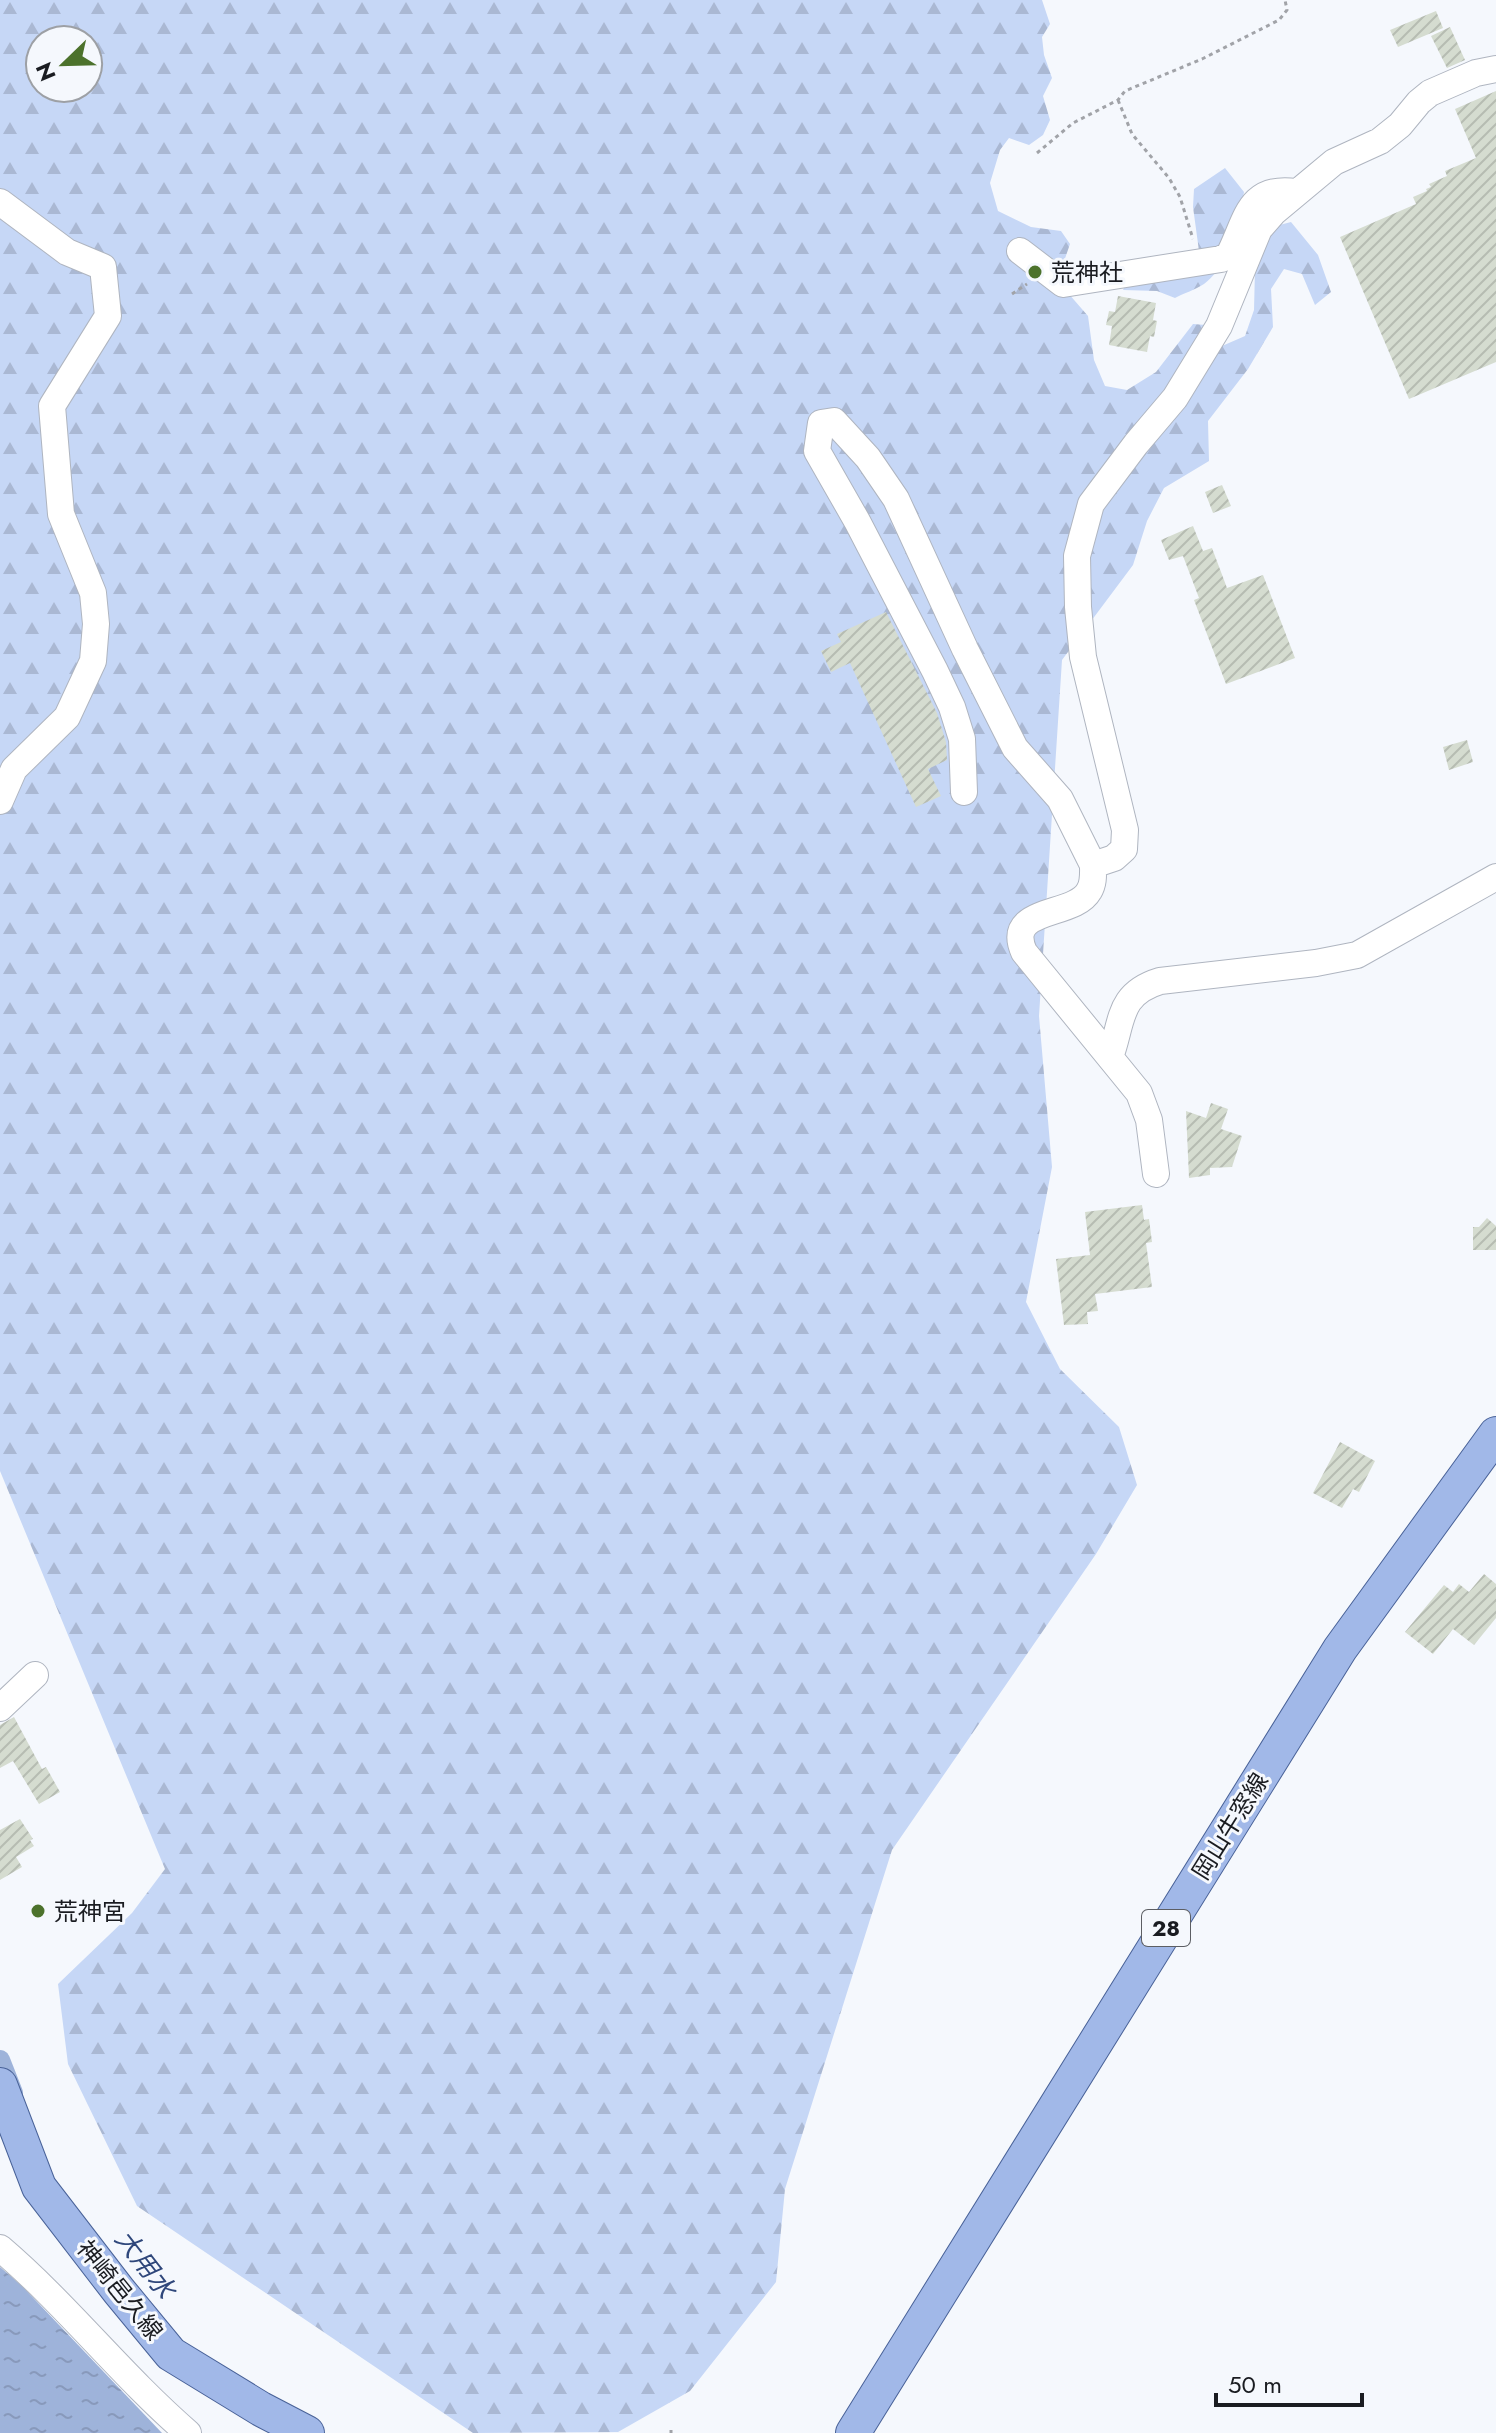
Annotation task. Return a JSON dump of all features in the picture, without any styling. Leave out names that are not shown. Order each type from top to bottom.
[{"type":"main road","name":"岡山牛窓線","points":[[853,2433],[1340,1649],[1496,1434]]},
{"type":"main road","name":"神崎邑久線","points":[[0,2085],[39,2187],[171,2354],[307,2433]]},
{"type":"street","points":[[1093,865],[1114,858],[1124,849],[1125,830],[1083,657],[1077,556],[1091,504],[1175,398],[1219,326],[1259,229],[1296,192],[1334,162],[1380,141],[1430,93],[1476,73],[1496,69]]},
{"type":"street","points":[[1020,251],[1063,284],[1221,259],[1229,255],[1256,199],[1267,192],[1296,192]]},
{"type":"street","points":[[0,202],[67,252],[103,267],[108,316],[52,406],[61,514],[93,593],[96,624],[93,661],[67,717],[14,769],[0,801]]},
{"type":"street","points":[[964,792],[962,739],[952,707],[857,521],[817,451],[821,423],[834,421],[868,458],[896,499],[965,649],[1015,748],[1060,799],[1093,865],[1094,878],[1089,892],[1073,904],[1030,920],[1022,929],[1019,940],[1024,952],[1139,1093],[1149,1120],[1156,1174]]},
{"type":"street","points":[[1110,1057],[1121,1013],[1132,995],[1144,986],[1160,981],[1316,963],[1357,955],[1496,877]]},
{"type":"street","points":[[0,1708],[35,1675]]},
{"type":"street","points":[[0,2248],[27,2271],[150,2400],[188,2433]]},
{"type":"path","points":[[1037,153],[1073,123],[1118,100],[1125,91],[1202,59],[1279,20],[1287,10],[1285,0]]},
{"type":"path","points":[[1118,100],[1132,134],[1169,178],[1180,197],[1190,224],[1197,263]]},
{"type":"green space","points":[[0,0],[1042,0],[1050,24],[1042,37],[1052,78],[1043,96],[1050,120],[1043,135],[1029,145],[1009,138],[1000,150],[990,183],[998,211],[1031,227],[1061,231],[1070,244],[1060,273],[1068,293],[1088,316],[1094,360],[1105,386],[1127,390],[1156,372],[1193,324],[1206,325],[1208,339],[1222,346],[1245,336],[1254,310],[1255,269],[1272,227],[1291,222],[1318,255],[1331,292],[1315,305],[1302,274],[1284,269],[1271,289],[1273,327],[1248,369],[1208,421],[1209,461],[1164,488],[1147,521],[1133,565],[1062,660],[1039,1016],[1052,1167],[1026,1302],[1060,1369],[1119,1427],[1137,1485],[1096,1554],[892,1850],[785,2189],[776,2282],[690,2391],[618,2432],[473,2433],[137,2206],[68,2064],[58,1984],[132,1913],[165,1869],[0,1471]]},
{"type":"green space","points":[[1225,168],[1244,192],[1231,242],[1212,276],[1201,286],[1175,298],[1157,291],[1123,290],[1128,279],[1199,251],[1193,207],[1194,189]]},
{"type":"water","points":[[0,2267],[21,2285],[162,2433],[0,2433]]},
{"type":"building","points":[[1436,11],[1443,28],[1398,47],[1390,30]]},
{"type":"building","points":[[1450,27],[1465,60],[1447,68],[1431,36]]},
{"type":"building","points":[[1496,91],[1496,362],[1409,399],[1340,237],[1416,204],[1413,197],[1427,191],[1431,187],[1429,184],[1447,176],[1445,171],[1476,158],[1455,109]]},
{"type":"building","points":[[1118,296],[1156,303],[1153,320],[1157,321],[1147,352],[1109,345],[1112,326],[1106,325],[1109,311],[1115,312]]},
{"type":"building","points":[[1222,485],[1231,506],[1213,513],[1205,492]]},
{"type":"building","points":[[1193,526],[1203,551],[1212,548],[1227,588],[1263,575],[1295,658],[1226,684],[1194,600],[1199,598],[1183,556],[1169,560],[1161,540]]},
{"type":"building","points":[[886,612],[937,713],[946,742],[947,760],[928,769],[941,796],[916,807],[850,663],[831,672],[821,651],[841,642],[837,634]]},
{"type":"building","points":[[1467,740],[1473,762],[1449,770],[1443,747]]},
{"type":"building","points":[[1211,1103],[1228,1109],[1221,1129],[1242,1136],[1232,1167],[1210,1168],[1210,1175],[1189,1178],[1186,1111],[1206,1118]]},
{"type":"building","points":[[1142,1205],[1144,1220],[1149,1219],[1152,1242],[1146,1243],[1152,1287],[1095,1294],[1098,1311],[1087,1312],[1088,1324],[1064,1325],[1056,1259],[1090,1255],[1085,1212]]},
{"type":"building","points":[[1487,1218],[1496,1226],[1496,1250],[1473,1250],[1473,1227],[1479,1227]]},
{"type":"building","points":[[1340,1442],[1375,1461],[1359,1492],[1353,1489],[1342,1508],[1313,1493]]},
{"type":"building","points":[[1484,1574],[1496,1584],[1496,1618],[1474,1645],[1453,1629],[1433,1654],[1405,1632],[1444,1585],[1453,1592],[1459,1584],[1469,1592]]},
{"type":"building","points":[[14,1717],[42,1769],[46,1767],[60,1792],[39,1804],[13,1761],[0,1768],[0,1725]]},
{"type":"building","points":[[20,1819],[34,1846],[16,1857],[22,1867],[0,1880],[0,1830]]},
{"type":"waterway","name":"大用水","points":[[0,2060],[13,2093]]},
{"type":"place","name":"荒神社","points":[[1035,272]]},
{"type":"place","name":"荒神宮","points":[[38,1911]]}]
